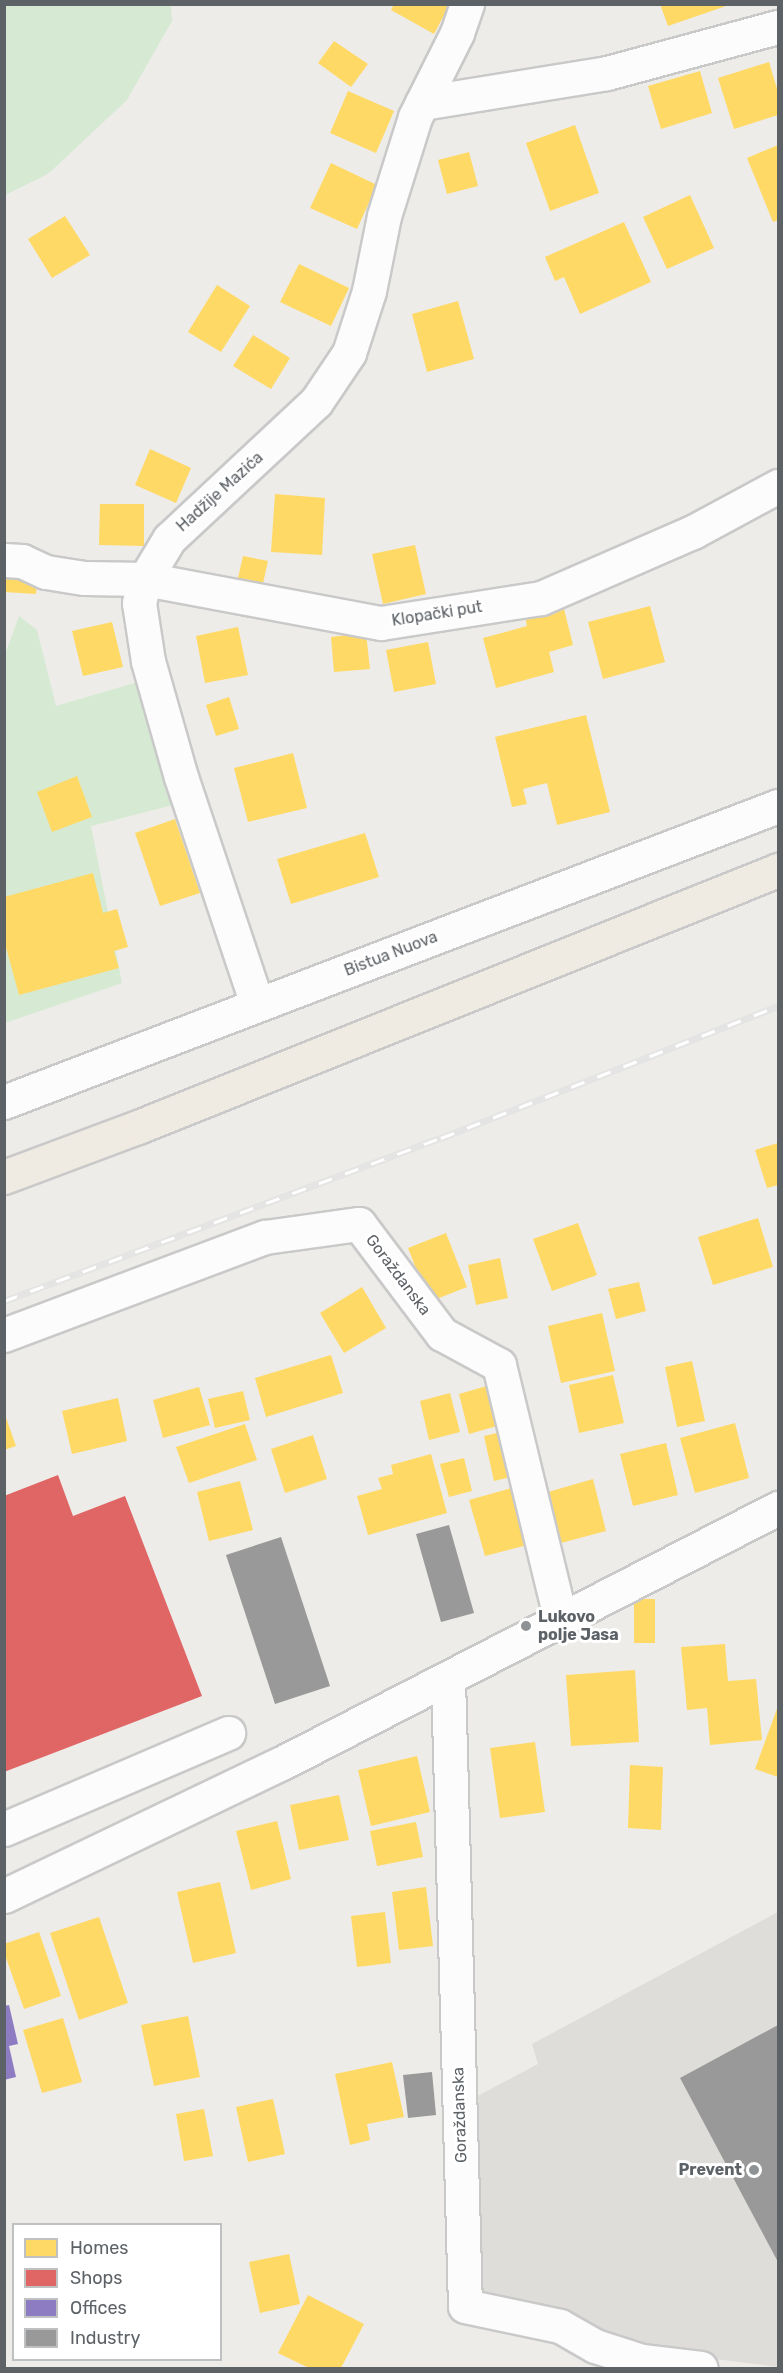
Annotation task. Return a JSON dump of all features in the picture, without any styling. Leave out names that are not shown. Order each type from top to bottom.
[{"type":"highway","points":[[4,1177],[160,1118],[778,870]]},
{"type":"street","name":"Hadžije Mazića","points":[[257,1004],[181,777],[148,662],[139,603],[145,579],[169,539],[316,402],[349,353],[369,291],[384,216],[415,117],[457,33],[467,4]]},
{"type":"street","points":[[422,103],[607,73],[778,27]]},
{"type":"street","name":"Klopački put","points":[[4,560],[22,561],[46,572],[85,578],[145,579],[381,623],[542,598],[693,532],[778,486]]},
{"type":"street","name":"Bistua Nuova","points":[[4,1102],[778,806]]},
{"type":"street","name":"Goraždanska","points":[[4,1335],[265,1237],[358,1224],[442,1334],[499,1365],[561,1621]]},
{"type":"street","points":[[4,1896],[282,1763],[778,1508]]},
{"type":"street","name":"Goraždanska","points":[[448,1679],[465,2306],[560,2326],[595,2346],[642,2361],[701,2368]]},
{"type":"street","points":[[4,1829],[228,1733]]},
{"type":"shaded area","name":"Prevent","points":[[778,1912],[778,2367],[654,2351],[591,2334],[571,2313],[473,2295],[470,2100],[538,2064],[532,2044]]},
{"type":"green space","points":[[5,4],[171,5],[172,21],[127,100],[48,174],[5,195]]},
{"type":"green space","points":[[19,616],[37,630],[56,706],[141,681],[185,802],[91,826],[122,983],[5,1023],[4,657]]},
{"type":"building: Homes","points":[[394,4],[450,4],[434,34],[391,10]]},
{"type":"building: Homes","points":[[660,4],[729,4],[729,5],[668,26]]},
{"type":"building: Homes","points":[[334,41],[368,64],[351,87],[318,63]]},
{"type":"building: Homes","points":[[769,62],[778,92],[778,115],[734,129],[718,78]]},
{"type":"building: Homes","points":[[700,71],[712,113],[661,129],[648,86]]},
{"type":"building: Homes","points":[[348,91],[394,111],[376,153],[330,133]]},
{"type":"building: Homes","points":[[575,125],[599,193],[550,211],[526,143]]},
{"type":"building: Homes","points":[[778,145],[778,220],[773,222],[747,158]]},
{"type":"building: Homes","points":[[469,152],[478,186],[447,194],[438,160]]},
{"type":"building: Homes","points":[[331,163],[377,185],[357,229],[310,208]]},
{"type":"building: Homes","points":[[690,195],[714,248],[667,269],[643,217]]},
{"type":"building: Homes","points":[[65,216],[90,255],[52,278],[28,239]]},
{"type":"building: Homes","points":[[624,222],[651,282],[580,314],[564,277],[555,281],[545,257]]},
{"type":"building: Homes","points":[[299,264],[349,288],[331,326],[280,302]]},
{"type":"building: Homes","points":[[217,285],[250,306],[221,352],[188,332]]},
{"type":"building: Homes","points":[[458,301],[474,359],[427,372],[412,314]]},
{"type":"building: Homes","points":[[253,335],[290,358],[271,389],[233,366]]},
{"type":"building: Homes","points":[[150,449],[191,468],[176,503],[135,485]]},
{"type":"building: Homes","points":[[275,494],[325,498],[322,555],[271,552]]},
{"type":"building: Homes","points":[[100,504],[144,504],[144,546],[99,545]]},
{"type":"building: Homes","points":[[415,545],[426,594],[383,604],[372,554]]},
{"type":"building: Homes","points":[[243,556],[268,561],[262,588],[237,582]]},
{"type":"building: Homes","points":[[4,568],[38,570],[36,594],[4,592]]},
{"type":"building: Homes","points":[[562,601],[573,645],[549,652],[554,672],[496,688],[483,638],[527,626],[524,612]]},
{"type":"building: Homes","points":[[650,606],[665,662],[603,679],[588,622]]},
{"type":"building: Homes","points":[[112,622],[123,667],[83,676],[72,631]]},
{"type":"building: Homes","points":[[238,627],[248,675],[205,683],[196,636]]},
{"type":"building: Homes","points":[[366,633],[370,669],[334,672],[331,637]]},
{"type":"building: Homes","points":[[428,642],[436,684],[394,692],[386,650]]},
{"type":"building: Homes","points":[[229,697],[239,729],[216,736],[206,705]]},
{"type":"building: Homes","points":[[586,715],[610,812],[557,825],[547,783],[523,789],[527,804],[512,807],[495,737]]},
{"type":"building: Homes","points":[[293,753],[307,808],[248,822],[234,768]]},
{"type":"building: Homes","points":[[77,776],[92,817],[52,832],[37,792]]},
{"type":"building: Homes","points":[[175,819],[200,893],[160,906],[135,833]]},
{"type":"building: Homes","points":[[365,833],[379,877],[291,904],[277,859]]},
{"type":"building: Homes","points":[[93,873],[103,913],[117,909],[128,947],[114,951],[119,968],[19,995],[4,940],[4,897]]},
{"type":"building: Homes","points":[[778,1143],[778,1185],[767,1188],[755,1150]]},
{"type":"building: Homes","points":[[758,1218],[773,1267],[713,1285],[698,1237]]},
{"type":"building: Homes","points":[[578,1223],[597,1275],[552,1291],[533,1239]]},
{"type":"building: Homes","points":[[446,1233],[467,1287],[429,1302],[408,1248]]},
{"type":"building: Homes","points":[[500,1258],[508,1298],[476,1305],[468,1265]]},
{"type":"building: Homes","points":[[639,1282],[646,1311],[616,1319],[608,1289]]},
{"type":"building: Homes","points":[[362,1287],[386,1328],[344,1353],[320,1313]]},
{"type":"building: Homes","points":[[602,1313],[615,1371],[561,1383],[548,1326]]},
{"type":"building: Homes","points":[[331,1355],[343,1393],[266,1417],[255,1378]]},
{"type":"building: Homes","points":[[692,1361],[705,1421],[677,1427],[665,1367]]},
{"type":"building: Homes","points":[[613,1375],[624,1423],[579,1433],[569,1385]]},
{"type":"building: Homes","points":[[494,1384],[504,1424],[469,1434],[459,1394]]},
{"type":"building: Homes","points":[[199,1387],[210,1425],[163,1438],[153,1400]]},
{"type":"building: Homes","points":[[243,1391],[250,1420],[215,1428],[208,1399]]},
{"type":"building: Homes","points":[[450,1393],[460,1432],[429,1440],[420,1401]]},
{"type":"building: Homes","points":[[118,1398],[127,1441],[72,1454],[62,1411]]},
{"type":"building: Homes","points":[[4,1412],[16,1446],[4,1450]]},
{"type":"building: Homes","points":[[735,1423],[749,1478],[695,1493],[680,1438]]},
{"type":"building: Homes","points":[[245,1424],[257,1460],[189,1483],[176,1447]]},
{"type":"building: Homes","points":[[506,1431],[516,1476],[494,1481],[484,1436]]},
{"type":"building: Homes","points":[[313,1435],[327,1479],[285,1493],[271,1449]]},
{"type":"building: Homes","points":[[666,1443],[678,1495],[633,1506],[620,1454]]},
{"type":"building: Homes","points":[[431,1454],[447,1513],[368,1535],[357,1496],[382,1489],[378,1478],[393,1474],[391,1465]]},
{"type":"building: Homes","points":[[464,1458],[472,1491],[449,1497],[440,1464]]},
{"type":"building: Homes","points":[[593,1479],[606,1531],[561,1543],[548,1492]]},
{"type":"building: Homes","points":[[240,1481],[253,1530],[209,1541],[197,1492]]},
{"type":"building: Homes","points":[[515,1487],[531,1544],[485,1556],[469,1500]]},
{"type":"building: Homes","points":[[634,1599],[655,1599],[655,1643],[634,1643]]},
{"type":"building: Homes","points":[[725,1644],[728,1681],[756,1679],[762,1740],[710,1745],[707,1708],[687,1710],[681,1647]]},
{"type":"building: Homes","points":[[635,1670],[639,1742],[571,1746],[566,1675]]},
{"type":"building: Homes","points":[[778,1706],[778,1777],[755,1769]]},
{"type":"building: Homes","points":[[535,1742],[545,1812],[500,1818],[490,1748]]},
{"type":"building: Homes","points":[[417,1756],[430,1812],[371,1826],[358,1770]]},
{"type":"building: Homes","points":[[630,1765],[663,1767],[661,1830],[628,1828]]},
{"type":"building: Homes","points":[[339,1795],[349,1840],[299,1850],[290,1805]]},
{"type":"building: Homes","points":[[277,1821],[291,1879],[251,1890],[236,1831]]},
{"type":"building: Homes","points":[[416,1822],[423,1857],[377,1866],[370,1831]]},
{"type":"building: Homes","points":[[220,1882],[236,1953],[193,1963],[177,1892]]},
{"type":"building: Homes","points":[[426,1887],[433,1946],[399,1950],[392,1892]]},
{"type":"building: Homes","points":[[385,1912],[391,1963],[357,1967],[351,1916]]},
{"type":"building: Homes","points":[[99,1917],[128,2003],[79,2020],[50,1933]]},
{"type":"building: Homes","points":[[39,1932],[61,1996],[24,2009],[4,1952],[4,1944]]},
{"type":"building: Homes","points":[[188,2016],[200,2077],[154,2086],[141,2025]]},
{"type":"building: Homes","points":[[63,2018],[82,2082],[42,2093],[23,2030]]},
{"type":"building: Homes","points":[[392,2062],[404,2117],[367,2124],[370,2140],[350,2145],[335,2074]]},
{"type":"building: Homes","points":[[273,2099],[285,2154],[248,2162],[236,2107]]},
{"type":"building: Homes","points":[[204,2109],[213,2156],[184,2161],[176,2114]]},
{"type":"building: Homes","points":[[289,2254],[300,2304],[260,2313],[249,2262]]},
{"type":"building: Homes","points":[[308,2295],[364,2324],[341,2368],[309,2368],[278,2353]]},
{"type":"building: Shops","points":[[58,1475],[73,1516],[125,1496],[202,1696],[4,1772],[4,1496]]},
{"type":"building: Offices","points":[[9,2005],[18,2044],[9,2046],[16,2077],[4,2080],[4,2006]]},
{"type":"building: Industry","points":[[449,1525],[474,1613],[441,1622],[416,1534]]},
{"type":"building: Industry","points":[[281,1537],[330,1686],[275,1704],[226,1555]]},
{"type":"building: Industry","name":"Prevent","points":[[778,2025],[778,2262],[680,2078]]},
{"type":"building: Industry","points":[[432,2072],[436,2115],[408,2118],[403,2075]]},
{"type":"railway","points":[[4,1301],[441,1138],[778,1006]]},
{"type":"place","name":"Lukovo polje Jasa","points":[[526,1626]]},
{"type":"place","name":"Prevent","points":[[754,2170]]}]
